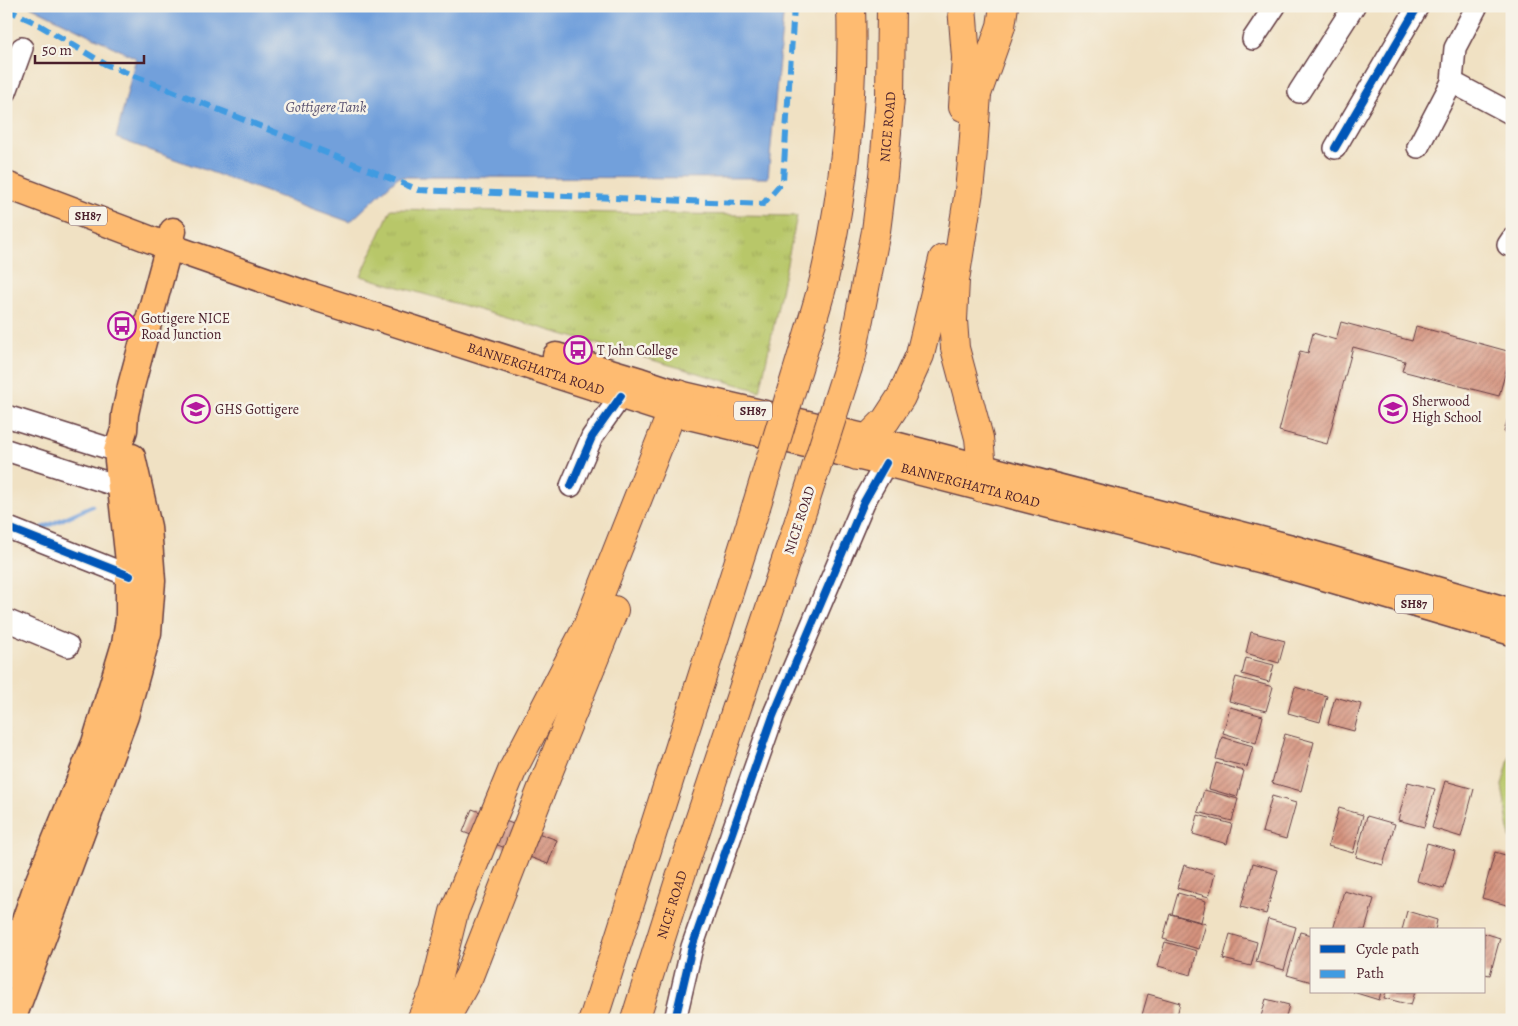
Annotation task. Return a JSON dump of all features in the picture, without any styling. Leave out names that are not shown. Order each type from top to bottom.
[{"type":"highway","points":[[593,1020],[756,507],[824,280],[841,190],[848,117],[852,42],[851,6]]},
{"type":"highway","name":"NICE ROAD","points":[[635,1020],[679,880],[799,521],[852,355],[876,231],[883,176],[890,98],[891,6]]},
{"type":"highway","points":[[962,6],[970,93],[972,167],[955,280],[953,320],[955,348],[979,438],[982,478]]},
{"type":"highway","points":[[966,58],[974,22],[974,6]]},
{"type":"highway","points":[[862,447],[886,420],[901,397],[920,355],[948,238],[970,93],[1001,26],[1004,6]]},
{"type":"highway","points":[[421,1020],[434,992],[454,912],[512,771],[587,627],[683,405]]},
{"type":"highway","points":[[446,1020],[469,976],[665,481],[683,405]]},
{"type":"main road","name":"BANNERGHATTA ROAD","points":[[6,170],[305,294],[621,396],[683,405],[862,447],[982,478],[1512,632]]},
{"type":"main road","name":"BANNERGHATTA ROAD","points":[[6,185],[172,239],[310,278],[387,306],[640,381],[683,405]]},
{"type":"main road","points":[[6,976],[38,883],[95,743],[125,644],[129,619],[130,562],[121,487],[125,414],[172,239]]},
{"type":"main road","points":[[12,1020],[125,716],[148,633],[152,581],[148,527],[124,446]]},
{"type":"main road","name":"BANNERGHATTA ROAD","points":[[862,447],[886,463],[982,478],[1288,546],[1512,612]]},
{"type":"street","points":[[1253,39],[1275,6]]},
{"type":"street","points":[[1299,92],[1354,6]]},
{"type":"street","points":[[1335,148],[1418,6]]},
{"type":"street","points":[[1418,147],[1452,82],[1455,48],[1477,6]]},
{"type":"street","points":[[6,92],[22,48]]},
{"type":"street","points":[[1452,82],[1512,114]]},
{"type":"street","points":[[571,486],[592,437],[621,396]]},
{"type":"street","points":[[6,416],[124,446]]},
{"type":"street","points":[[6,450],[121,487]]},
{"type":"street","points":[[675,1020],[692,947],[773,716],[864,502],[886,463]]},
{"type":"street","points":[[6,527],[130,576]]},
{"type":"street","points":[[6,620],[68,646]]},
{"type":"green space","points":[[391,209],[797,216],[760,391],[361,276]]},
{"type":"green space","points":[[1512,748],[1512,840],[1502,785]]},
{"type":"water","name":"Gottigere Tank","points":[[30,6],[784,6],[768,178],[398,177],[350,222],[116,138],[136,58]]},
{"type":"building","points":[[1341,322],[1412,341],[1416,326],[1511,352],[1499,396],[1402,371],[1405,361],[1353,347],[1327,444],[1279,431],[1300,351],[1308,353],[1313,333],[1336,340]]},
{"type":"building","points":[[1512,406],[1512,434],[1504,432]]},
{"type":"building","points":[[1251,632],[1285,641],[1279,663],[1246,653]]},
{"type":"building","points":[[1246,658],[1274,665],[1269,682],[1242,674]]},
{"type":"building","points":[[1236,677],[1273,687],[1266,711],[1229,701]]},
{"type":"building","points":[[1295,687],[1327,696],[1320,722],[1288,713]]},
{"type":"building","points":[[1335,697],[1361,704],[1354,731],[1328,724]]},
{"type":"building","points":[[1230,707],[1263,716],[1256,743],[1223,733]]},
{"type":"building","points":[[1285,734],[1314,742],[1301,791],[1272,783]]},
{"type":"building","points":[[1222,737],[1253,746],[1247,767],[1216,759]]},
{"type":"building","points":[[1216,763],[1244,771],[1237,797],[1209,789]]},
{"type":"building","points":[[1445,781],[1474,789],[1461,837],[1432,828]]},
{"type":"building","points":[[1408,782],[1435,789],[1424,827],[1398,820]]},
{"type":"building","points":[[1204,790],[1238,799],[1232,821],[1198,812]]},
{"type":"building","points":[[1272,796],[1296,803],[1286,839],[1262,832]]},
{"type":"building","points":[[1339,808],[1363,815],[1353,853],[1328,846]]},
{"type":"building","points":[[472,809],[557,840],[548,864],[463,832]]},
{"type":"building","points":[[1198,815],[1232,824],[1227,844],[1193,834]]},
{"type":"building","points":[[1367,816],[1395,824],[1383,865],[1356,857]]},
{"type":"building","points":[[1427,843],[1455,851],[1444,889],[1417,881]]},
{"type":"building","points":[[1495,852],[1512,857],[1512,900],[1510,906],[1482,898]]},
{"type":"building","points":[[1253,863],[1278,870],[1266,914],[1241,907]]},
{"type":"building","points":[[1184,865],[1215,874],[1209,897],[1177,888]]},
{"type":"building","points":[[1344,891],[1374,899],[1366,928],[1334,928]]},
{"type":"building","points":[[1178,893],[1206,901],[1201,922],[1172,914]]},
{"type":"building","points":[[1407,911],[1437,920],[1435,928],[1403,928]]},
{"type":"building","points":[[1170,914],[1206,924],[1199,949],[1163,939]]},
{"type":"building","points":[[1268,919],[1296,927],[1284,970],[1256,962]]},
{"type":"building","points":[[1300,932],[1310,934],[1310,981],[1287,975]]},
{"type":"building","points":[[1230,934],[1257,942],[1251,966],[1223,959]]},
{"type":"building","points":[[1486,934],[1500,938],[1490,975],[1486,974]]},
{"type":"building","points":[[1165,942],[1197,951],[1191,975],[1158,966]]},
{"type":"building","points":[[1148,994],[1180,1003],[1176,1020],[1157,1020],[1142,1015]]},
{"type":"building","points":[[1360,994],[1380,994],[1379,1000]]},
{"type":"building","points":[[1385,994],[1414,994],[1411,1005],[1384,998]]},
{"type":"building","points":[[1266,999],[1289,1005],[1285,1020],[1260,1020]]},
{"type":"waterway","points":[[36,531],[92,506]]},
{"type":"marked path","points":[[6,9],[34,22],[105,64],[419,190],[763,204],[783,181],[794,6]]},
{"type":"cycle path","points":[[1335,148],[1418,6]]},
{"type":"cycle path","points":[[571,486],[592,437],[621,396]]},
{"type":"cycle path","points":[[675,1020],[692,947],[773,716],[864,502],[886,463]]},
{"type":"cycle path","points":[[6,527],[130,576]]},
{"type":"place","name":"Gottigere NICE Road Junction","points":[[122,326]]},
{"type":"place","name":"T John College","points":[[578,350]]},
{"type":"place","name":"GHS Gottigere","points":[[196,409]]},
{"type":"place","name":"Sherwood High School","points":[[1393,409]]}]
